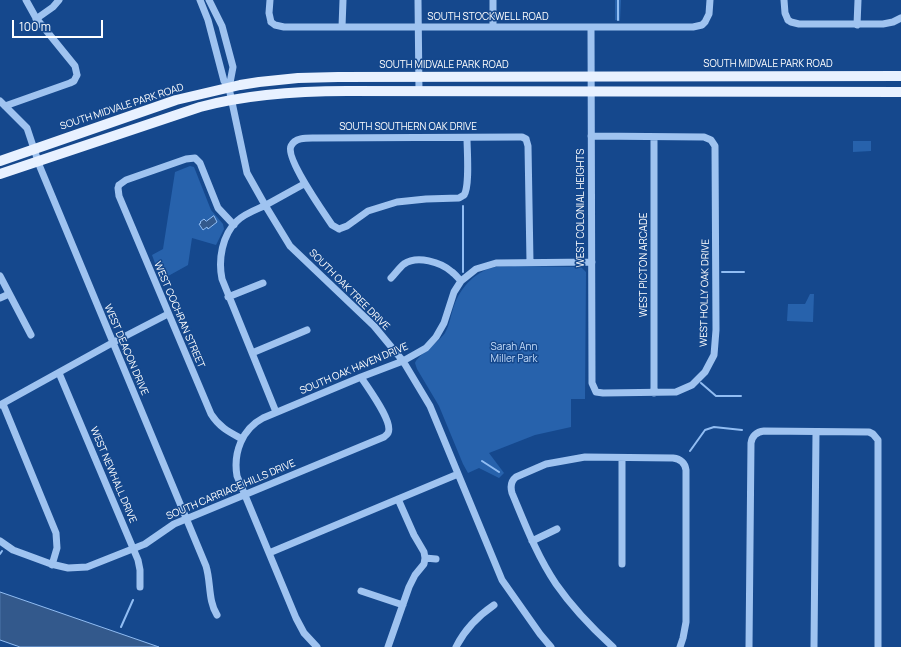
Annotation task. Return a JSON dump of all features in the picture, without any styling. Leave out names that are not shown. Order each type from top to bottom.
[{"type":"main road","name":"SOUTH MIDVALE PARK ROAD","points":[[0,161],[176,100],[259,82],[303,78],[901,76]]},
{"type":"main road","points":[[0,174],[200,107],[231,100],[288,93],[318,91],[901,92]]},
{"type":"street","points":[[3,104],[70,83],[80,76],[75,66],[36,19],[26,0]]},
{"type":"street","points":[[36,19],[59,0]]},
{"type":"street","points":[[200,0],[208,20],[224,81],[229,88]]},
{"type":"street","points":[[209,0],[222,26],[233,66],[229,88]]},
{"type":"street","name":"SOUTH STOCKWELL ROAD","points":[[270,0],[269,24],[284,27],[693,27],[708,24],[710,0]]},
{"type":"street","points":[[342,27],[343,0]]},
{"type":"street","points":[[418,0],[419,91]]},
{"type":"street","points":[[493,0],[493,27]]},
{"type":"street","points":[[784,0],[785,13],[788,20],[795,24],[888,24],[901,18]]},
{"type":"street","points":[[857,25],[858,0]]},
{"type":"street","points":[[782,26],[788,20]]},
{"type":"street","name":"WEST COLONIAL HEIGHTS","points":[[590,27],[593,391]]},
{"type":"street","name":"SOUTH OAK TREE DRIVE","points":[[229,88],[247,173],[264,205],[290,246],[374,326],[403,361],[430,406],[502,580],[540,634],[551,647]]},
{"type":"street","name":"WEST DEACON DRIVE","points":[[3,104],[27,128],[38,161],[206,566],[212,602],[217,615]]},
{"type":"street","points":[[591,136],[654,137]]},
{"type":"street","name":"WEST HOLLY OAK DRIVE","points":[[593,391],[603,393],[676,392],[692,385],[705,372],[714,355],[716,330],[716,148],[713,139],[704,137],[654,137]]},
{"type":"street","name":"WEST PICTON ARCADE","points":[[654,137],[654,393]]},
{"type":"street","points":[[276,412],[228,297],[222,279],[220,270],[223,247],[234,224],[256,209],[304,184],[332,225],[339,232],[368,212],[397,202],[466,197],[467,138]]},
{"type":"street","name":"SOUTH SOUTHERN OAK DRIVE","points":[[304,184],[291,156],[289,143],[300,139],[527,138],[530,262]]},
{"type":"street","name":"WEST COCHRAN STREET","points":[[234,224],[218,208],[197,157],[186,159],[117,184],[119,196],[211,414],[223,429],[242,439]]},
{"type":"street","points":[[391,278],[404,264],[413,261],[425,261],[440,264],[451,271],[461,281]]},
{"type":"street","name":"SOUTH OAK HAVEN DRIVE","points":[[317,647],[304,632],[296,618],[237,476],[237,455],[242,439],[248,430],[256,422],[276,412],[403,361],[426,348],[436,337],[444,323],[454,292],[461,281],[476,269],[496,263],[592,262]]},
{"type":"street","points":[[0,276],[31,335]]},
{"type":"street","points":[[228,297],[263,283]]},
{"type":"street","points":[[0,298],[9,294]]},
{"type":"street","points":[[52,565],[57,548],[56,533],[2,404],[112,342],[168,314]]},
{"type":"street","points":[[252,353],[307,330]]},
{"type":"street","name":"WEST NEWHALL DRIVE","points":[[59,373],[133,549],[139,565],[140,587]]},
{"type":"street","name":"SOUTH CARRIAGE HILLS DRIVE","points":[[0,541],[13,550],[52,565],[68,568],[87,567],[150,541],[169,526],[384,437],[391,431],[388,422],[377,400],[361,377]]},
{"type":"street","points":[[749,647],[752,435],[761,432],[869,432],[877,433],[878,444],[878,647]]},
{"type":"street","points":[[814,647],[816,432]]},
{"type":"street","points":[[613,647],[580,614],[565,596],[532,541],[510,488],[509,482],[516,477],[546,464],[585,457],[684,458],[686,470],[686,622],[680,647]]},
{"type":"street","points":[[622,458],[622,564]]},
{"type":"street","points":[[269,553],[458,474]]},
{"type":"street","points":[[388,647],[409,587],[415,575],[424,564],[425,558],[424,552],[414,536],[398,499]]},
{"type":"street","points":[[532,541],[557,529]]},
{"type":"street","points":[[425,558],[436,559]]},
{"type":"street","points":[[361,591],[402,605]]},
{"type":"street","points":[[456,647],[463,634],[472,623],[494,605]]},
{"type":"green space","points":[[615,0],[621,0],[620,21],[615,20]]},
{"type":"green space","points":[[853,141],[871,141],[871,151],[853,152]]},
{"type":"green space","points":[[190,166],[194,167],[211,210],[223,224],[224,229],[216,245],[192,238],[188,265],[161,280],[152,255],[163,249],[175,172]]},
{"type":"green space","name":"Sarah Ann Miller Park","points":[[514,266],[581,267],[586,272],[585,399],[571,399],[571,427],[535,435],[489,453],[504,473],[499,478],[479,468],[468,473],[439,406],[415,363],[420,356],[445,333],[458,297],[470,280],[488,269]]},
{"type":"green space","points":[[810,294],[814,294],[813,322],[787,321],[788,304],[805,304]]},
{"type":"shaded area","points":[[214,216],[217,222],[208,229],[207,227],[203,230],[199,224],[201,223],[200,222],[204,219],[206,221]]},
{"type":"shaded area","points":[[0,592],[159,647],[20,647],[0,640]]},
{"type":"waterway","points":[[618,0],[618,20]]},
{"type":"waterway","points":[[463,206],[463,272]]},
{"type":"waterway","points":[[722,272],[744,272]]},
{"type":"waterway","points":[[701,383],[716,396],[741,396]]},
{"type":"waterway","points":[[690,451],[705,430],[714,427],[742,430]]},
{"type":"waterway","points":[[482,461],[499,472]]},
{"type":"waterway","points":[[121,627],[133,600]]}]
